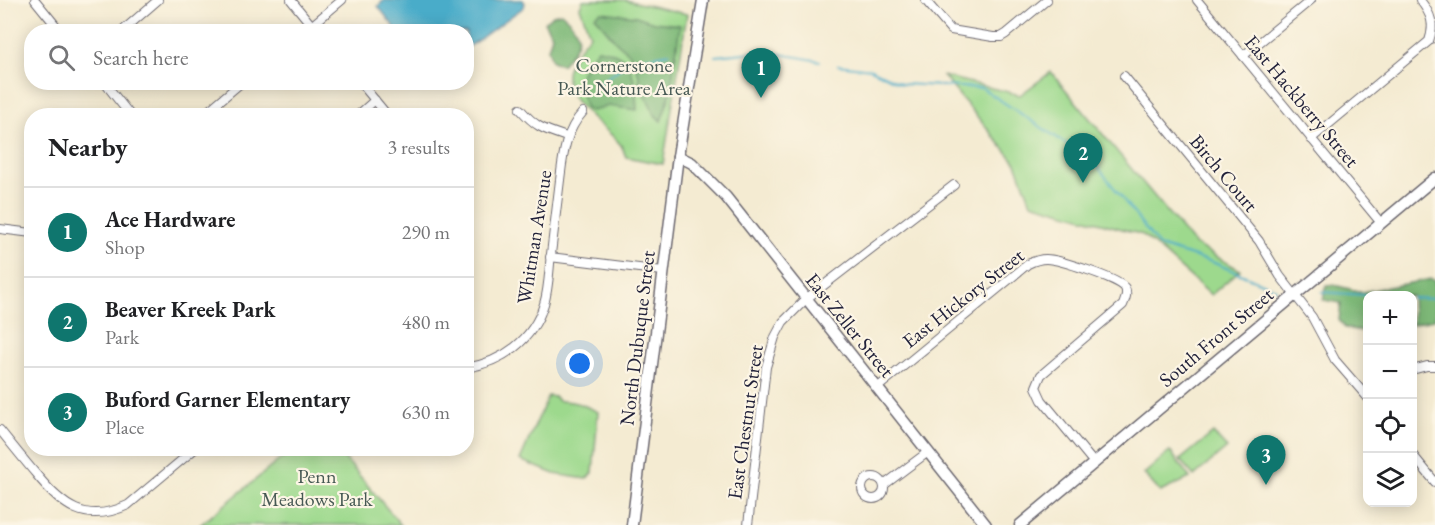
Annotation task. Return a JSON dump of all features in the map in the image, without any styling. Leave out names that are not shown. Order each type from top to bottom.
[{"type":"street","points":[[35,0],[54,24]]},
{"type":"street","points":[[130,24],[158,0]]},
{"type":"street","points":[[291,0],[311,24]]},
{"type":"street","points":[[318,24],[342,0]]},
{"type":"street","name":"North Dubuque Street","points":[[632,525],[678,156],[703,0]]},
{"type":"street","points":[[925,0],[951,30],[998,38],[1047,0]]},
{"type":"street","name":"East Hackberry Street","points":[[1197,0],[1381,223]]},
{"type":"street","points":[[1243,56],[1311,0]]},
{"type":"street","points":[[1311,139],[1429,41],[1434,29],[1432,16],[1420,0]]},
{"type":"street","name":"Birch Court","points":[[1124,76],[1259,241],[1312,318],[1335,360],[1363,392]]},
{"type":"street","points":[[111,90],[125,108]]},
{"type":"street","points":[[211,108],[233,90]]},
{"type":"street","points":[[367,90],[382,108]]},
{"type":"street","points":[[366,108],[375,100]]},
{"type":"street","points":[[520,109],[539,128],[567,137]]},
{"type":"street","name":"Whitman Avenue","points":[[474,366],[494,361],[512,350],[534,325],[544,302],[563,153],[571,127],[583,112]]},
{"type":"street","name":"East Zeller Street","points":[[678,156],[692,163],[726,197],[986,525]]},
{"type":"street","name":"South Front Street","points":[[1020,525],[1435,178]]},
{"type":"street","name":"East Chestnut Street","points":[[748,525],[762,399],[771,347],[783,322],[806,299],[954,185]]},
{"type":"street","points":[[0,229],[24,232]]},
{"type":"street","points":[[550,257],[663,271]]},
{"type":"street","name":"East Hickory Street","points":[[877,388],[1028,264],[1039,260],[1053,260],[1115,280],[1120,282],[1126,292],[1123,305],[1041,375],[1036,387],[1042,400],[1094,463]]},
{"type":"street","points":[[1417,369],[1435,366]]},
{"type":"street","points":[[0,430],[60,504],[79,514],[97,517],[117,512],[128,505],[186,456]]},
{"type":"street","points":[[884,485],[928,452]]},
{"type":"street","points":[[1417,459],[1435,482]]},
{"type":"green space","name":"Cornerstone Park Nature Area","points":[[583,0],[625,0],[687,14],[663,164],[626,157],[620,144],[580,106],[572,95],[567,84],[567,72],[573,58],[590,35],[580,7]]},
{"type":"green space","points":[[601,12],[680,25],[670,95],[661,121],[653,113],[641,91],[638,72],[630,54],[616,42],[595,16]]},
{"type":"green space","points":[[561,13],[574,26],[578,38],[573,50],[562,65],[552,61],[548,49],[552,35],[544,22],[553,15]]},
{"type":"green space","points":[[598,49],[610,51],[619,56],[631,69],[637,110],[608,106],[592,111],[586,109],[581,91],[581,77],[583,70]]},
{"type":"green space","points":[[1051,72],[1194,244],[1240,270],[1211,295],[1143,235],[1031,203],[1016,163],[943,76],[1020,95]]},
{"type":"green space","points":[[1431,279],[1435,281],[1435,319],[1417,323],[1417,291],[1367,291]]},
{"type":"green space","points":[[1334,285],[1362,292],[1363,331],[1345,328],[1339,320],[1341,303],[1323,300],[1326,286]]},
{"type":"green space","points":[[548,396],[598,412],[593,473],[586,479],[554,474],[520,460]]},
{"type":"green space","points":[[1213,433],[1227,448],[1194,476],[1180,460]]},
{"type":"green space","points":[[1170,451],[1190,478],[1160,492],[1144,474]]},
{"type":"green space","name":"Penn Meadows Park","points":[[284,456],[343,456],[401,525],[200,525]]},
{"type":"water","points":[[384,0],[523,0],[525,3],[524,7],[474,43],[474,24],[392,24],[378,6]]},
{"type":"waterway","points":[[715,56],[763,51],[820,61]]},
{"type":"waterway","points":[[599,84],[631,60],[670,53]]},
{"type":"waterway","points":[[838,65],[871,69],[902,84],[982,88],[1095,163],[1159,246],[1212,262],[1276,289]]},
{"type":"waterway","points":[[1322,292],[1363,295]]},
{"type":"waterway","points":[[1417,298],[1435,299]]},
{"type":"place","name":"Ace Hardware","points":[[761,98]]},
{"type":"place","name":"Beaver Kreek Park","points":[[1083,183]]},
{"type":"place","name":"Buford Garner Elementary","points":[[1266,485]]}]
